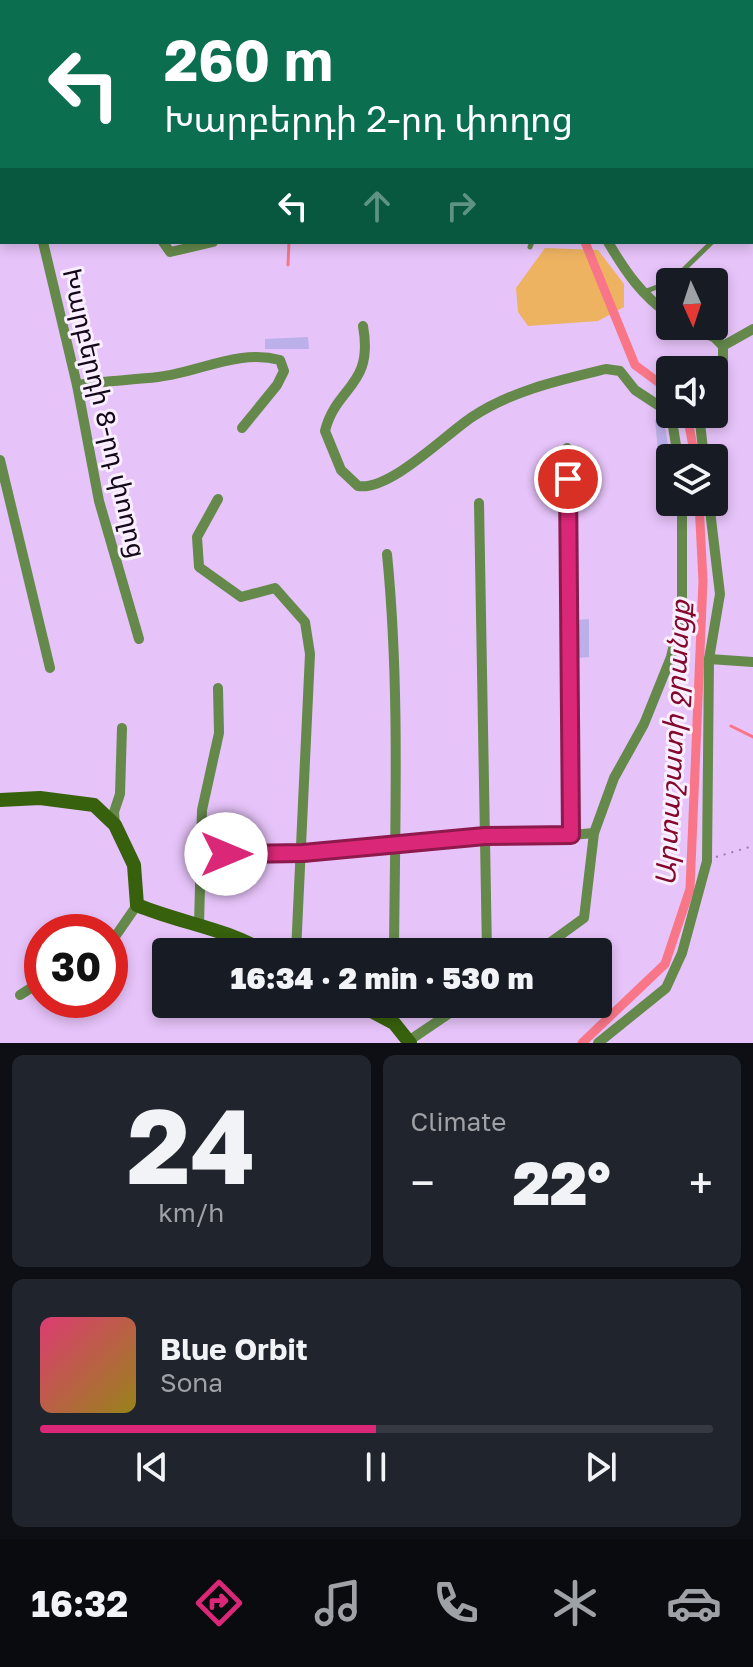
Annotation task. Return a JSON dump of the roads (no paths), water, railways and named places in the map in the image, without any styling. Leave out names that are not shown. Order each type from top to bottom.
[{"type":"street","name":"Խարբերդի 8-րդ փողոց","points":[[43,244],[77,385],[99,501],[139,639]]},
{"type":"street","points":[[164,244],[170,252],[204,244]]},
{"type":"street","points":[[609,244],[624,270],[656,303]]},
{"type":"street","points":[[363,326],[366,352],[362,370],[325,431],[341,470],[358,486],[373,485],[393,475],[472,417],[537,386],[607,369],[622,372],[635,390],[656,404]]},
{"type":"street","points":[[723,346],[751,331]]},
{"type":"street","points":[[717,340],[723,346],[723,356]]},
{"type":"street","points":[[77,385],[196,370],[239,356],[262,355],[280,360],[284,371],[277,385],[242,428]]},
{"type":"street","points":[[567,448],[571,835]]},
{"type":"street","points":[[0,460],[50,668]]},
{"type":"street","points":[[218,499],[197,537],[199,567],[241,597],[275,588],[305,622],[310,654],[297,938]]},
{"type":"street","points":[[479,503],[487,938]]},
{"type":"street","points":[[556,938],[584,918],[594,833],[614,778],[644,724],[671,657],[682,611],[682,516]]},
{"type":"street","points":[[598,1043],[666,988],[682,953],[707,861],[709,659],[720,594],[711,516]]},
{"type":"street","points":[[387,554],[394,619],[394,938]]},
{"type":"street","points":[[709,659],[753,662]]},
{"type":"street","points":[[199,925],[202,810],[219,733],[218,688]]},
{"type":"street","points":[[115,825],[114,812],[120,794],[122,728]]},
{"type":"street","points":[[0,800],[40,798],[94,805],[115,825],[134,865],[137,905],[128,918]]},
{"type":"street","points":[[201,854],[303,853],[485,836],[594,833]]},
{"type":"street","points":[[137,905],[166,917],[239,938]]},
{"type":"street","points":[[20,995],[24,992]]},
{"type":"street","points":[[385,1018],[394,1023],[410,1042],[443,1018]]},
{"type":"street","points":[[394,1018],[394,1023]]},
{"type":"lane","points":[[685,268],[710,244]]},
{"type":"lane","points":[[643,292],[656,287]]},
{"type":"waterway","points":[[288,265],[289,244]]},
{"type":"waterway","name":"Արտաշատի ջրանցք","points":[[586,244],[635,365],[656,381]]},
{"type":"waterway","name":"Արտաշատի ջրանցք","points":[[690,428],[692,444]]},
{"type":"waterway","name":"Արտաշատի ջրանցք","points":[[582,1043],[665,964],[690,889],[703,581],[700,516]]},
{"type":"waterway","points":[[731,726],[753,737]]}]
